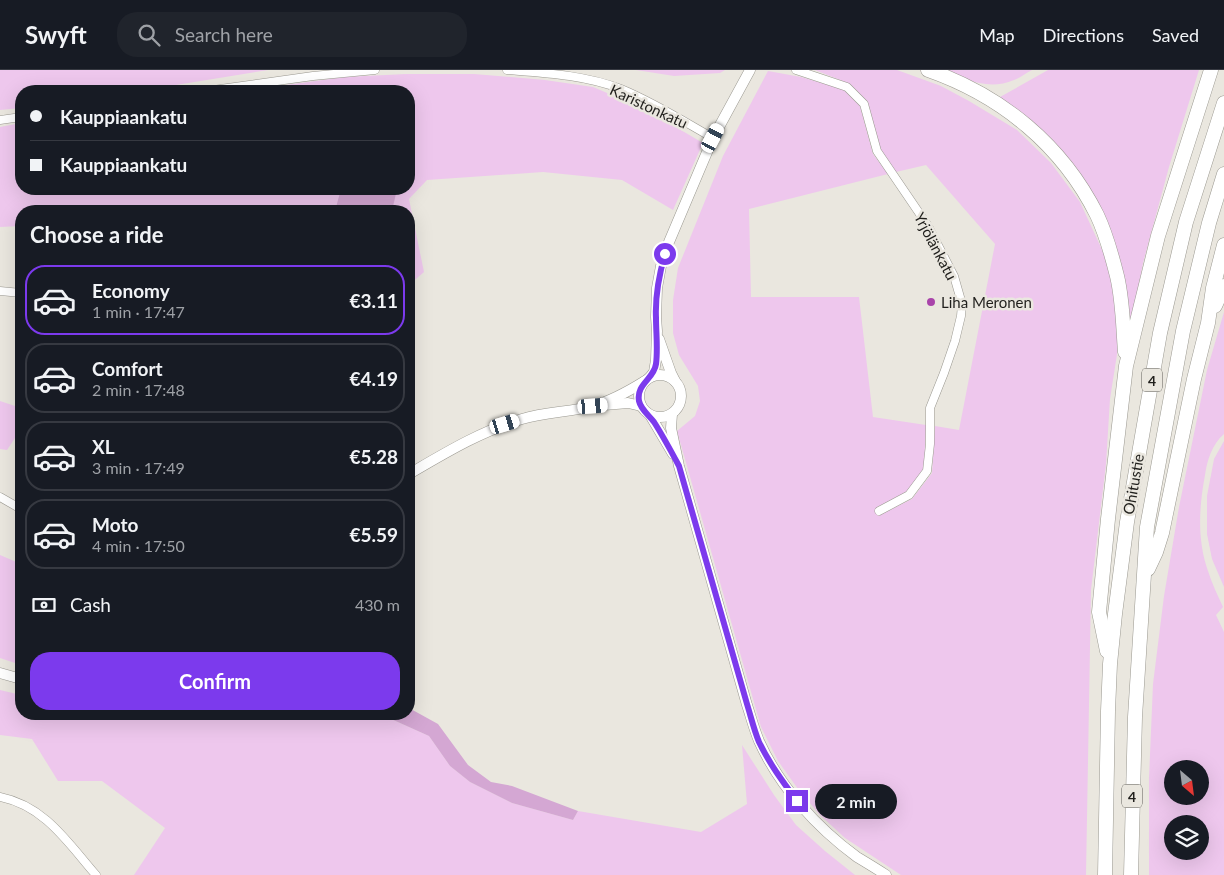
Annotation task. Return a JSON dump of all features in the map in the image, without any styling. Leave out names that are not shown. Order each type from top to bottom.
[{"type":"highway","points":[[928,70],[982,94],[1014,114],[1062,160],[1082,188],[1098,216],[1110,248],[1118,278],[1126,366]]},
{"type":"highway","points":[[1110,664],[1099,612],[1126,366],[1158,236],[1211,70]]},
{"type":"highway","name":"Ohitustie","points":[[1105,875],[1110,664],[1127,522],[1160,333],[1186,222],[1224,103]]},
{"type":"highway","name":"Ohitustie","points":[[1131,875],[1134,718],[1147,527],[1183,331],[1209,223],[1224,174]]},
{"type":"highway","points":[[1144,579],[1162,533],[1194,379],[1208,323],[1213,288],[1224,244]]},
{"type":"highway","points":[[1208,323],[1224,286]]},
{"type":"street","points":[[249,85],[375,70]]},
{"type":"street","name":"Karistonkatu","points":[[507,70],[555,74],[590,80],[620,89],[660,108],[713,138]]},
{"type":"street","points":[[657,331],[681,395],[677,409],[672,414],[661,418],[644,412],[639,400],[639,393],[640,388],[654,372],[656,366],[657,288],[668,242],[713,138],[750,70]]},
{"type":"street","name":"Yrjölänkatu","points":[[796,70],[847,86],[864,104],[877,151],[928,226],[954,276],[962,304],[955,341],[930,408],[930,444],[927,471],[909,495],[879,511]]},
{"type":"street","points":[[0,120],[15,118]]},
{"type":"street","points":[[0,291],[15,292]]},
{"type":"street","points":[[593,406],[636,387],[647,379],[657,376],[670,378],[675,382]]},
{"type":"street","points":[[415,471],[471,439],[505,424],[545,414],[593,406],[628,403],[641,406]]},
{"type":"street","points":[[672,414],[671,428],[679,466],[758,740],[786,787],[815,821],[857,856],[886,875]]},
{"type":"street","points":[[650,415],[679,466]]},
{"type":"street","points":[[0,496],[15,505]]},
{"type":"street","points":[[0,673],[15,677]]},
{"type":"street","points":[[0,797],[31,808],[52,824],[96,875]]},
{"type":"shaded area","points":[[0,70],[268,70],[176,85],[15,85],[15,109],[0,110]]},
{"type":"shaded area","points":[[636,70],[725,70],[720,73],[674,76]]},
{"type":"shaded area","points":[[815,70],[897,70],[941,86],[1017,130],[1051,163],[1080,202],[1104,254],[1114,290],[1118,348],[1110,399],[1106,464],[1091,590],[1086,875],[901,875],[845,838],[820,815],[778,761],[761,727],[677,431],[695,416],[700,401],[698,386],[679,355],[673,333],[673,300],[678,268],[723,156],[768,71],[801,77],[846,90],[860,106],[873,154],[888,174],[749,209],[751,297],[859,297],[873,417],[926,425],[924,469],[906,493],[877,507],[878,516],[912,499],[932,473],[935,426],[959,430],[995,244],[926,165],[896,172],[879,149],[868,102],[850,84]]},
{"type":"shaded area","points":[[941,70],[1032,70],[1014,80],[1004,83],[986,84]]},
{"type":"shaded area","points":[[1048,70],[1199,70],[1169,167],[1143,263],[1130,333],[1126,285],[1110,231],[1086,185],[1051,138],[1000,97]]},
{"type":"shaded area","points":[[406,74],[474,74],[545,80],[593,87],[645,109],[703,143],[673,210],[622,180],[543,172],[427,180],[415,193],[415,85],[286,85],[345,77]]},
{"type":"shaded area","points":[[15,124],[15,195],[413,195],[409,199],[410,205],[15,205],[15,226],[0,227],[0,127]]},
{"type":"shaded area","points":[[339,195],[396,195],[393,205],[337,205]]},
{"type":"shaded area","points":[[415,228],[424,272],[415,280]]},
{"type":"shaded area","points":[[1224,312],[1224,434],[1213,448],[1207,464],[1201,499],[1200,523],[1204,559],[1211,581],[1223,607],[1216,615],[1224,632],[1224,875],[1149,875],[1149,778],[1153,684],[1164,596],[1179,507],[1207,370]]},
{"type":"shaded area","points":[[0,401],[15,406],[15,438],[7,450],[0,449]]},
{"type":"shaded area","points":[[1224,441],[1224,587],[1212,559],[1207,534],[1207,496],[1214,459]]},
{"type":"shaded area","points":[[0,555],[15,561],[15,663],[0,658]]},
{"type":"shaded area","points":[[0,690],[15,694],[15,720],[393,720],[429,736],[450,766],[470,782],[512,803],[573,820],[578,811],[701,832],[747,804],[742,745],[796,825],[855,875],[134,875],[165,828],[102,781],[58,781],[32,739],[0,735]]},
{"type":"shaded area","points":[[415,711],[438,724],[468,765],[491,782],[512,786],[578,811],[573,820],[512,803],[470,782],[450,766],[429,736],[393,720],[415,720]]},
{"type":"place","name":"Liha Meronen","points":[[931,302]]},
{"type":"route","points":[[665,254],[657,288],[656,366],[650,378],[640,388],[639,400],[644,412],[650,415],[679,466],[758,740],[769,761],[797,801]]}]
